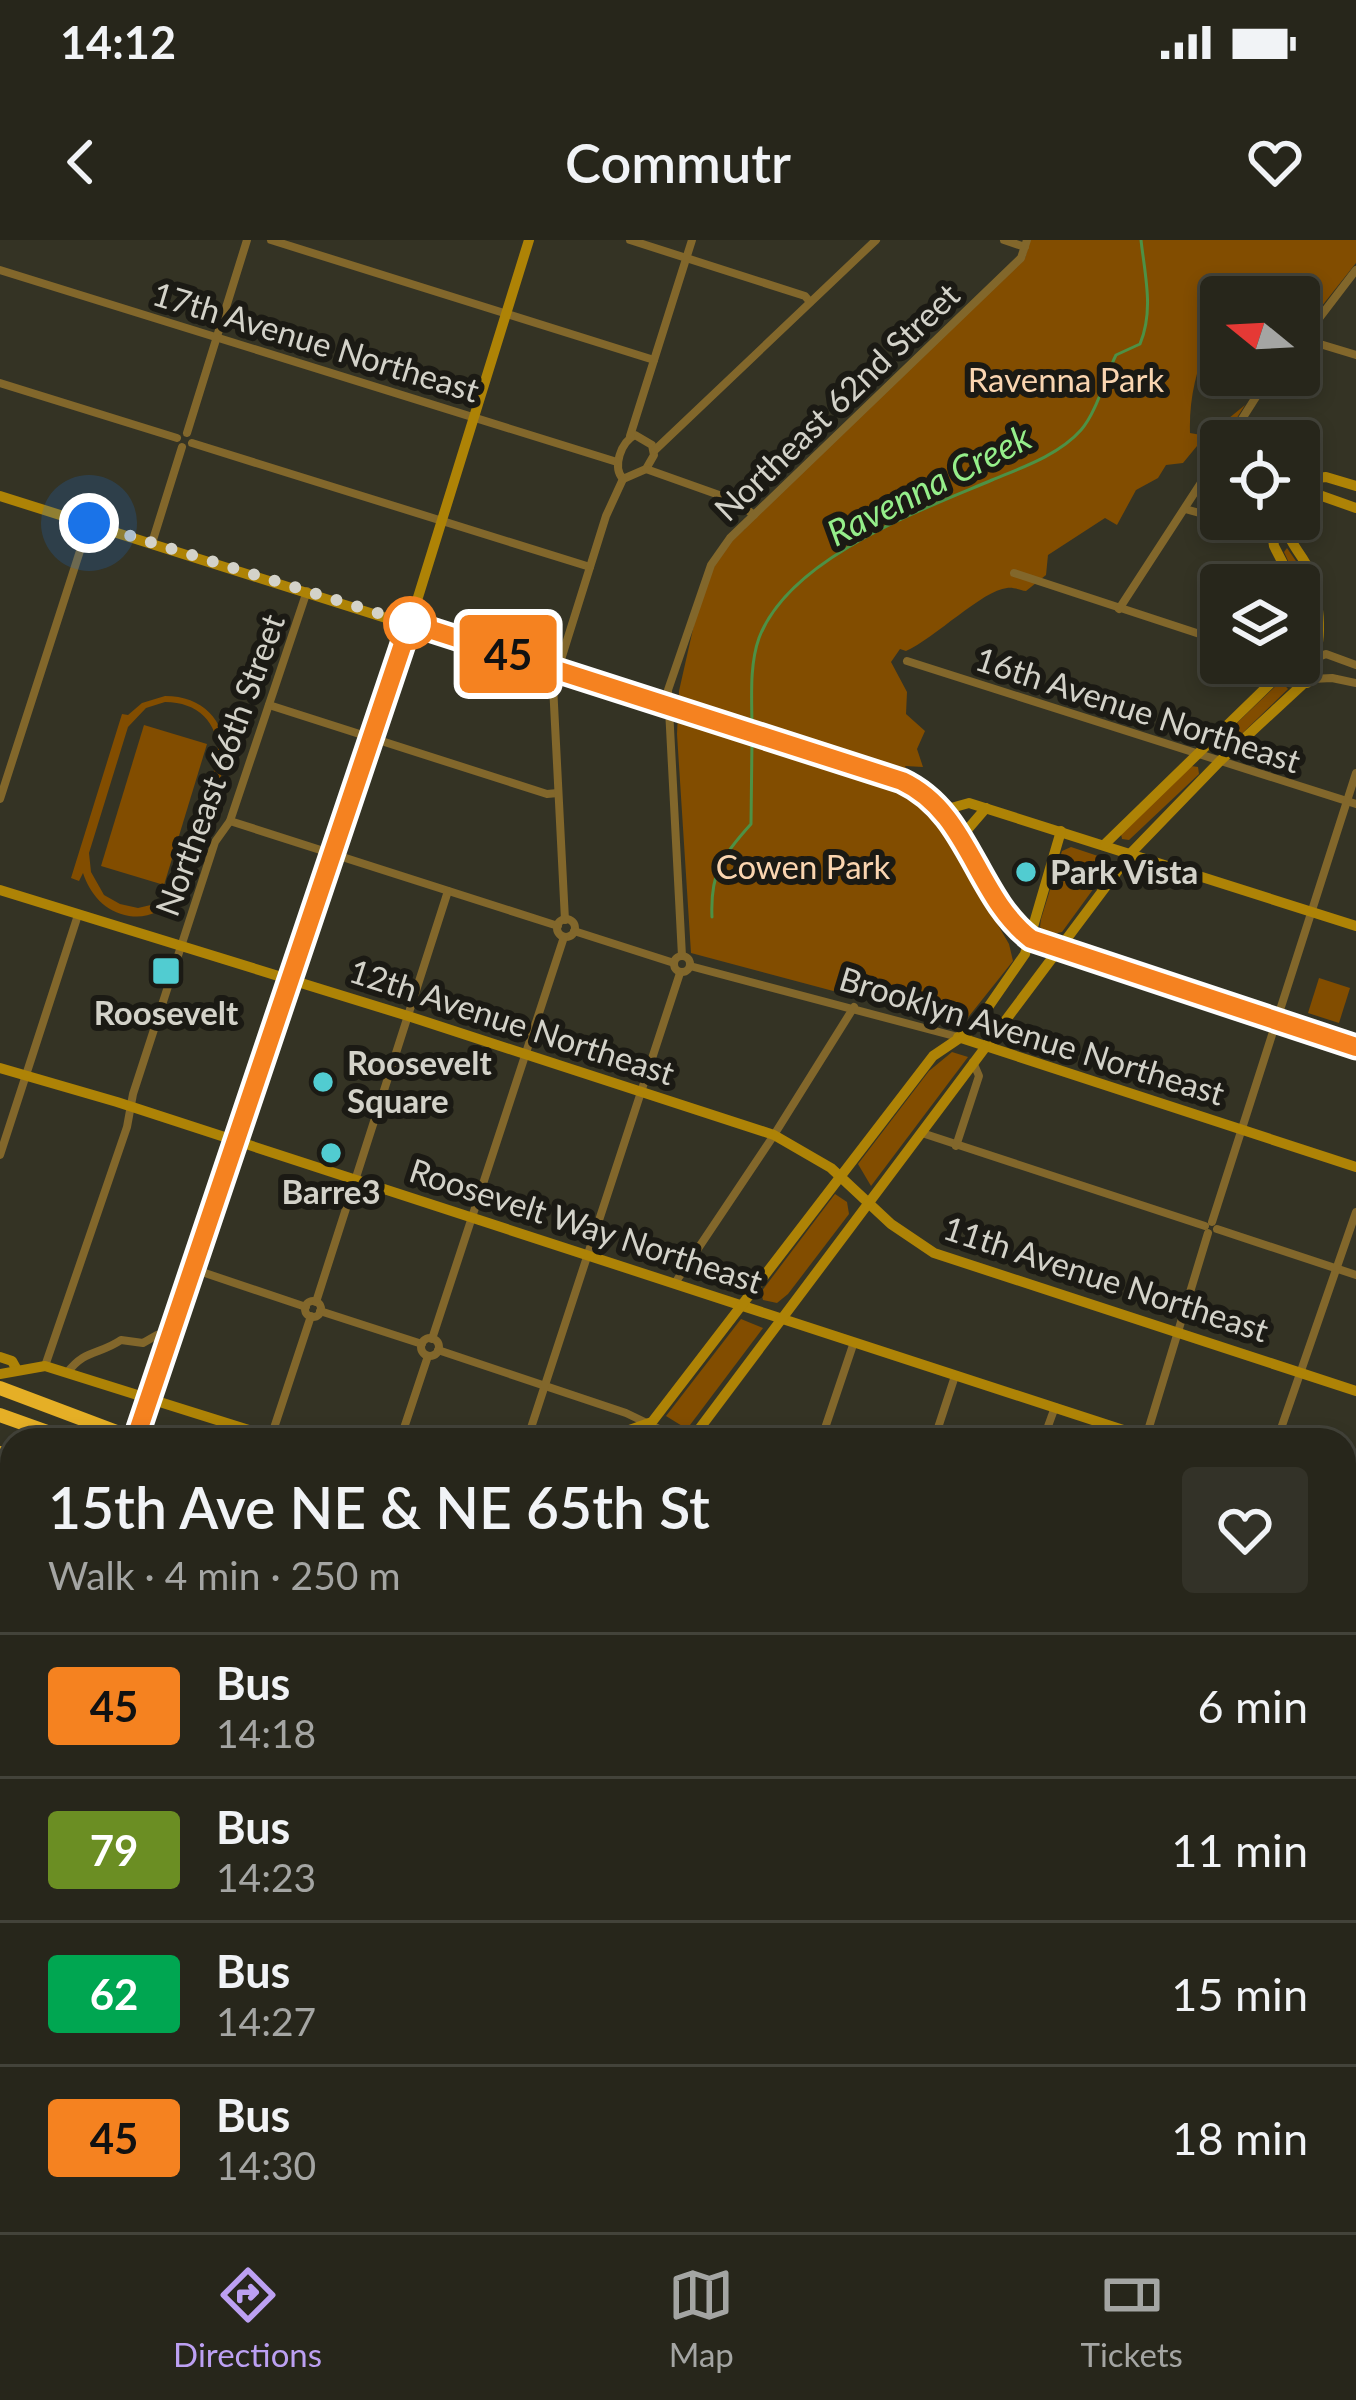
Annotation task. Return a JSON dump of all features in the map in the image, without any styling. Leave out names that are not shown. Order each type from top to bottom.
[{"type":"highway","points":[[0,1388],[105,1428]]},
{"type":"highway","points":[[0,1415],[36,1428]]},
{"type":"main road","points":[[140,1428],[410,623],[530,240]]},
{"type":"main road","points":[[1320,478],[1356,486]]},
{"type":"main road","points":[[0,496],[917,788],[944,810],[1008,916],[1031,939],[1356,1047]]},
{"type":"main road","points":[[1320,497],[1356,508]]},
{"type":"main road","points":[[1291,540],[1310,572],[1320,653]]},
{"type":"main road","points":[[1105,844],[1267,684]]},
{"type":"main road","points":[[695,1428],[1131,853],[1304,684]]},
{"type":"main road","points":[[944,810],[961,803],[986,808],[1356,926]]},
{"type":"main road","points":[[962,837],[986,808]]},
{"type":"main road","points":[[635,1428],[652,1422],[933,1056],[980,1020],[1021,962],[1031,939],[1061,831]]},
{"type":"main road","name":"12th Avenue Northeast","points":[[0,890],[775,1136],[812,1154],[856,1189]]},
{"type":"main road","name":"Brooklyn Avenue Northeast","points":[[958,1037],[1356,1166]]},
{"type":"main road","name":"Roosevelt Way Northeast","points":[[0,1068],[1117,1428]]},
{"type":"main road","name":"11th Avenue Northeast","points":[[856,1189],[891,1224],[934,1252],[1356,1390]]},
{"type":"main road","points":[[0,1357],[12,1361],[17,1370]]},
{"type":"main road","points":[[0,1374],[41,1366],[243,1428]]},
{"type":"street","points":[[152,543],[248,240]]},
{"type":"street","points":[[271,240],[654,361]]},
{"type":"street","points":[[630,240],[805,296],[810,302]]},
{"type":"street","points":[[623,479],[617,462],[630,436],[692,240]]},
{"type":"street","points":[[422,1344],[432,1339],[563,937],[553,685],[606,516],[623,479],[646,469],[655,450],[876,240]]},
{"type":"street","points":[[1004,240],[1026,244]]},
{"type":"street","name":"Northeast 62nd Street","points":[[678,959],[668,689],[711,566],[722,547],[754,515],[1021,258],[1026,244]]},
{"type":"street","name":"17th Avenue Northeast","points":[[0,270],[617,462]]},
{"type":"street","points":[[1320,315],[1356,270]]},
{"type":"street","points":[[1320,344],[1356,355]]},
{"type":"street","points":[[0,383],[590,567]]},
{"type":"street","points":[[630,436],[642,436],[655,450]]},
{"type":"street","points":[[646,469],[736,501],[754,515]]},
{"type":"street","points":[[1119,608],[1200,485]]},
{"type":"street","points":[[1185,509],[1200,513]]},
{"type":"street","points":[[0,799],[89,523]]},
{"type":"street","points":[[1014,573],[1200,634]]},
{"type":"street","name":"Northeast 66th Street","points":[[41,1366],[215,842],[230,821],[307,591]]},
{"type":"street","points":[[1323,650],[1356,665]]},
{"type":"street","name":"16th Avenue Northeast","points":[[907,662],[1352,803]]},
{"type":"street","points":[[1320,680],[1356,683]]},
{"type":"street","points":[[269,705],[547,794],[557,793]]},
{"type":"street","points":[[1153,1428],[1177,1332],[1241,1130],[1352,803],[1356,772]]},
{"type":"street","points":[[230,821],[448,891],[573,923],[574,931]]},
{"type":"street","points":[[279,1428],[448,891]]},
{"type":"street","points":[[0,1155],[78,915]]},
{"type":"street","points":[[563,937],[574,931],[690,961],[680,973]]},
{"type":"street","points":[[531,1428],[680,973],[678,959]]},
{"type":"street","name":"Brooklyn Avenue Northeast","points":[[690,966],[958,1037]]},
{"type":"street","points":[[675,1283],[775,1136],[854,1007]]},
{"type":"street","points":[[956,1146],[979,1076],[973,1061]]},
{"type":"street","points":[[920,1132],[1356,1275]]},
{"type":"street","points":[[1280,1428],[1356,1212]]},
{"type":"street","points":[[193,1269],[422,1344],[428,1355]]},
{"type":"street","points":[[67,1373],[80,1356],[122,1340],[143,1342],[157,1335]]},
{"type":"street","points":[[432,1339],[438,1350],[663,1428]]},
{"type":"street","points":[[825,1428],[854,1342]]},
{"type":"street","points":[[404,1428],[428,1355],[438,1350]]},
{"type":"street","points":[[938,1428],[955,1376]]},
{"type":"street","points":[[1047,1428],[1054,1407]]},
{"type":"green space","name":"Ravenna Park","points":[[1030,240],[1356,240],[1356,263],[1320,308],[1320,276],[1200,276],[1200,365],[1190,433],[1200,435],[1200,448],[1183,463],[1166,465],[1158,478],[1136,490],[1117,525],[1105,518],[1048,555],[1046,575],[1026,591],[1007,588],[985,597],[918,645],[900,649],[891,662],[907,692],[906,714],[925,731],[917,749],[923,767],[905,766],[917,788],[944,810],[942,829],[1009,944],[1013,961],[966,1020],[957,1024],[691,953],[677,734],[679,691],[700,598],[723,547],[745,529],[753,511],[1025,258]]},
{"type":"green space","points":[[1287,548],[1298,564],[1289,564]]},
{"type":"green space","points":[[1278,684],[1288,689],[1224,751],[1218,751],[1216,743]]},
{"type":"green space","points":[[165,696],[202,707],[223,735],[225,762],[205,834],[184,884],[170,903],[151,914],[129,916],[100,901],[83,873],[79,881],[71,878],[122,714],[128,715],[142,703]],"holes":[[[177,703],[197,711],[211,725],[218,758],[175,890],[155,904],[138,908],[120,904],[104,895],[91,872],[89,853],[128,727],[146,708]]]},
{"type":"green space","points":[[144,725],[207,744],[164,885],[101,866]]},
{"type":"green space","points":[[1191,766],[1198,767],[1199,774],[1129,840],[1122,839],[1121,834]]},
{"type":"green space","points":[[1071,847],[1107,859],[1110,866],[1062,932],[1049,935],[1040,927],[1041,919],[1062,851]]},
{"type":"green space","points":[[1319,978],[1350,988],[1339,1023],[1308,1013]]},
{"type":"green space","points":[[952,1052],[968,1057],[871,1186],[858,1164],[929,1071]]},
{"type":"green space","points":[[835,1194],[847,1202],[849,1214],[788,1294],[777,1303],[763,1300],[761,1292]]},
{"type":"green space","points":[[741,1319],[763,1328],[688,1428],[666,1416]]},
{"type":"waterway","name":"Ravenna Creek","points":[[752,730],[752,672],[759,638],[798,584],[859,541],[1039,460],[1062,447],[1087,423],[1116,355],[1140,344],[1144,331],[1147,293],[1141,240]]},
{"type":"waterway","name":"Ravenna Creek","points":[[712,917],[720,866],[751,824],[752,740]]},
{"type":"bus line","name":"45","points":[[139,1428],[410,623],[902,781],[934,800],[946,814],[1008,916],[1031,939],[1356,1047]]},
{"type":"place","name":"Park Vista","points":[[1026,872]]},
{"type":"place","name":"Roosevelt","points":[[166,971]]},
{"type":"place","name":"Roosevelt Square","points":[[323,1082]]},
{"type":"place","name":"Barre3","points":[[331,1153]]},
{"type":"route","points":[[89,523],[410,623]]},
{"type":"park label","name":"Cowen Park","points":[[803,867]]}]
